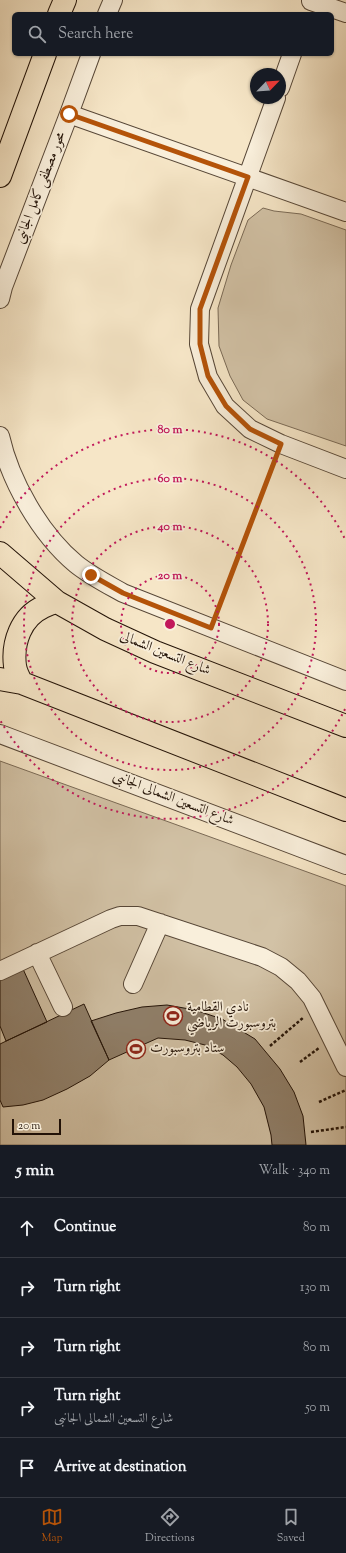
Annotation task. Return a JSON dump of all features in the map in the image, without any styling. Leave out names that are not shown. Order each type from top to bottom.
[{"type":"main road","points":[[61,12],[65,0]]},
{"type":"main road","points":[[0,176],[44,56]]},
{"type":"main road","name":"شارع التسعين الشمالى","points":[[0,553],[57,602],[105,629],[155,652],[346,726]]},
{"type":"main road","points":[[22,683],[15,667],[14,650],[18,633],[28,618],[41,608],[57,602]]},
{"type":"main road","points":[[0,678],[22,683],[346,810]]},
{"type":"street","points":[[108,12],[113,0]]},
{"type":"street","points":[[310,5],[346,13]]},
{"type":"street","name":"محور مصطفى كامل الجانبى","points":[[0,299],[3,287],[90,56]]},
{"type":"street","points":[[286,71],[291,56]]},
{"type":"street","points":[[274,104],[200,309],[200,344],[208,376],[226,406],[250,429],[281,444],[346,469]]},
{"type":"street","points":[[69,114],[346,212]]},
{"type":"street","points":[[0,436],[18,486],[38,521],[56,544],[76,563],[98,580],[123,593],[346,681]]},
{"type":"street","name":"شارع التسعين الشمالى الجانبى","points":[[0,734],[346,865]]},
{"type":"street","points":[[0,971],[120,916],[138,916],[262,957],[281,967],[298,981],[312,998],[346,1067]]},
{"type":"street","points":[[133,984],[160,923]]},
{"type":"street","points":[[37,953],[63,1007]]},
{"type":"path","points":[[211,628],[281,444]]},
{"type":"path","points":[[270,1046],[316,1006]]},
{"type":"path","points":[[300,1062],[332,1038]]},
{"type":"path","points":[[319,1102],[346,1090]]},
{"type":"path","points":[[312,1132],[346,1127]]},
{"type":"shaded area","points":[[263,208],[274,211],[301,214],[346,230],[346,446],[267,419],[243,400],[230,376],[219,346],[218,308],[231,265],[248,220]]},
{"type":"shaded area","name":"نادي القطامية بتروسبورت الرياضي","points":[[0,761],[346,886],[346,1145],[0,1145]]},
{"type":"building","points":[[23,969],[47,1022],[6,1041],[0,1026],[0,980]]},
{"type":"building","points":[[84,1004],[109,1060],[90,1076],[43,1100],[23,1105],[3,1107],[0,1100],[0,1044]]},
{"type":"building","points":[[167,1005],[195,1010],[222,1019],[255,1039],[280,1069],[294,1092],[303,1116],[306,1145],[272,1145],[264,1107],[251,1084],[237,1067],[223,1055],[205,1045],[185,1040],[158,1038],[109,1060],[91,1021],[142,1007]]},
{"type":"place","name":"نادي القطامية بتروسبورت الرياضي","points":[[173,1016]]},
{"type":"place","name":"ستاد بتروسبورت","points":[[136,1049]]},
{"type":"route","points":[[69,114],[248,177],[200,309],[200,344],[208,376],[226,406],[250,429],[281,444],[211,628],[123,593],[91,575]]}]
